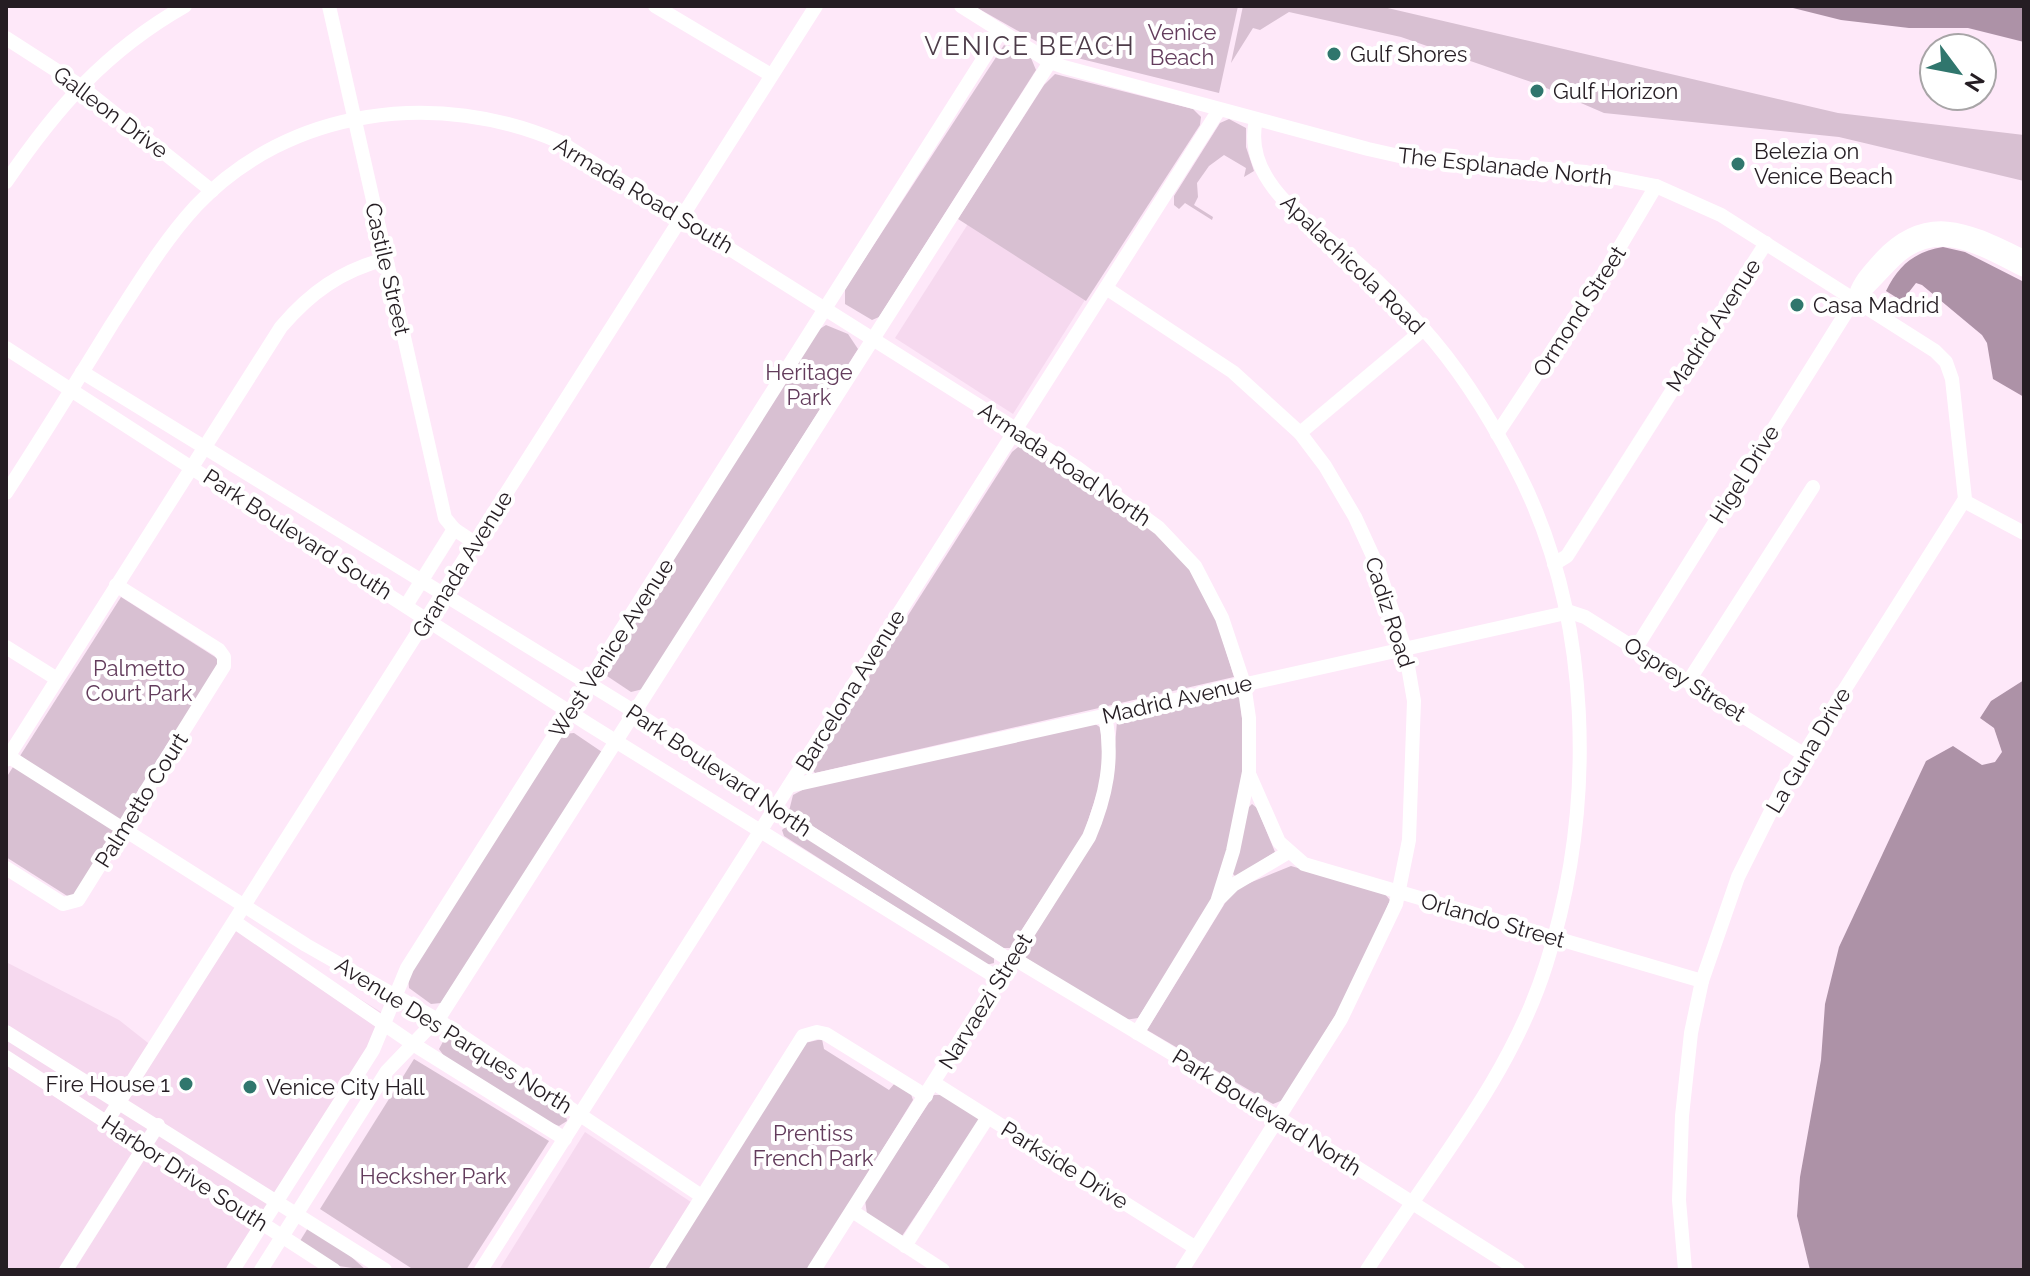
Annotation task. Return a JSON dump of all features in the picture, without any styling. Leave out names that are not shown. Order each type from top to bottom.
[{"type":"street","points":[[6,182],[79,85],[136,39],[185,6]]},
{"type":"street","name":"Castile Street","points":[[329,6],[445,518],[454,529]]},
{"type":"street","points":[[655,6],[771,75]]},
{"type":"street","name":"Granada Avenue","points":[[107,1121],[816,6]]},
{"type":"street","name":"The Esplanade North","points":[[961,6],[1050,62],[1256,120],[1399,157],[1586,172],[1656,186],[1705,206],[1854,300]]},
{"type":"street","name":"West Venice Avenue","points":[[233,1270],[373,1050],[395,992],[1001,31]]},
{"type":"street","name":"Galleon Drive","points":[[6,38],[79,85],[212,191]]},
{"type":"street","points":[[261,1270],[387,1071],[438,1020],[1050,62]]},
{"type":"street","name":"Barcelona Avenue","points":[[481,1270],[1219,110]]},
{"type":"street","name":"Armada Road South","points":[[6,493],[157,255],[212,191],[243,168],[301,136],[354,118],[445,112],[513,124],[576,150],[825,308]]},
{"type":"street","name":"Apalachicola Road","points":[[1256,120],[1253,134],[1255,152],[1289,208],[1375,279],[1424,329],[1497,434],[1525,487],[1554,564],[1575,677],[1579,748],[1571,854],[1555,938],[1535,995],[1498,1073],[1428,1185],[1411,1201],[1367,1270]]},
{"type":"street","name":"Ormond Street","points":[[1497,434],[1609,265],[1656,186]]},
{"type":"street","points":[[1854,300],[1857,286],[1888,251],[1908,236],[1928,229],[1969,231],[2024,257]]},
{"type":"street","points":[[1854,300],[1901,254],[1930,240],[1961,240],[2024,270]]},
{"type":"street","name":"Madrid Avenue","points":[[1554,564],[1567,556],[1766,243]]},
{"type":"street","points":[[7,758],[271,342],[294,312],[338,276],[385,259]]},
{"type":"street","name":"Cadiz Road","points":[[1106,288],[1224,365],[1300,433],[1325,466],[1355,517],[1381,576],[1405,649],[1414,701],[1409,840],[1400,893],[1355,994],[1182,1270]]},
{"type":"street","points":[[1854,300],[1935,351],[1949,367],[1964,501],[2024,533]]},
{"type":"street","name":"Higel Drive","points":[[1636,648],[1854,300]]},
{"type":"street","name":"Armada Road North","points":[[825,308],[1017,428],[1115,494],[1185,553],[1222,618],[1244,684],[1249,718],[1249,772],[1236,841],[1217,902],[1137,1033]]},
{"type":"street","points":[[1300,433],[1424,329]]},
{"type":"street","name":"Park Boulevard South","points":[[6,348],[407,604],[588,724]]},
{"type":"street","name":"Park Boulevard South","points":[[82,372],[420,583],[588,683]]},
{"type":"street","points":[[1688,682],[1813,487]]},
{"type":"street","name":"La Guna Drive","points":[[1685,1270],[1679,1209],[1681,1128],[1691,1033],[1702,981],[1738,877],[1803,754],[1964,501]]},
{"type":"street","points":[[407,604],[454,529],[475,543]]},
{"type":"street","name":"Palmetto Court","points":[[9,876],[63,904],[74,903],[82,895],[225,662],[219,650],[116,585]]},
{"type":"street","name":"Madrid Avenue","points":[[789,786],[1564,612]]},
{"type":"street","name":"Osprey Street","points":[[1564,612],[1582,615],[1803,754]]},
{"type":"street","points":[[6,647],[57,679]]},
{"type":"street","name":"Park Boulevard North","points":[[588,683],[749,787],[775,808],[1012,959],[1279,1118],[1518,1270]]},
{"type":"street","name":"Narvaezi Street","points":[[814,1270],[1081,850],[1096,819],[1109,769],[1110,740],[1105,716]]},
{"type":"street","name":"Park Boulevard North","points":[[588,724],[999,979]]},
{"type":"street","name":"Avenue Des Parques North","points":[[7,758],[379,988],[395,992],[581,1114],[595,1128],[700,1195]]},
{"type":"street","points":[[1217,902],[1233,885],[1287,853],[1273,832],[1249,772]]},
{"type":"street","name":"Orlando Street","points":[[1287,853],[1311,866],[1702,981]]},
{"type":"street","name":"Avenue Des Parques North","points":[[235,922],[413,1044],[565,1139]]},
{"type":"street","name":"Parkside Drive","points":[[700,1195],[797,1042],[807,1034],[826,1034],[988,1117],[1196,1248]]},
{"type":"street","points":[[6,1057],[12,1036]]},
{"type":"street","name":"Harbor Drive South","points":[[12,1036],[385,1270]]},
{"type":"street","name":"Harbor Drive South","points":[[6,1057],[334,1270]]},
{"type":"street","points":[[905,1246],[988,1117]]},
{"type":"street","points":[[66,1270],[158,1125]]},
{"type":"street","points":[[656,1270],[700,1195]]},
{"type":"street","points":[[852,1211],[943,1270]]},
{"type":"shaded area","points":[[1785,6],[2024,6],[2024,42],[1998,36],[1998,32],[1968,28],[1909,28],[1841,20]]},
{"type":"shaded area","points":[[1062,77],[1201,116],[1013,414],[895,338]]},
{"type":"shaded area","points":[[1943,247],[1965,252],[2024,282],[2024,397],[1993,379],[1987,343],[1982,335],[1922,285],[1916,283],[1902,301],[1886,291],[1908,261],[1924,252]]},
{"type":"shaded area","points":[[2024,680],[2024,1270],[1810,1270],[1797,1216],[1800,1177],[1821,1060],[1825,1004],[1839,947],[1926,761],[1953,746],[1982,765],[1995,762],[2002,752],[1994,728],[1980,718],[1991,701]]},
{"type":"shaded area","points":[[240,924],[381,1012],[368,1048],[275,1194],[6,1026],[6,962],[119,1020],[157,1050]]},
{"type":"shaded area","points":[[6,1038],[269,1203],[260,1217],[6,1051]]},
{"type":"shaded area","points":[[6,1063],[255,1226],[226,1270],[6,1270]]},
{"type":"shaded area","points":[[585,1132],[694,1204],[657,1270],[499,1270]]},
{"type":"green space","name":"Venice Beach","points":[[974,6],[1238,6],[1219,93],[1057,53]]},
{"type":"green space","points":[[1243,6],[1379,6],[1838,113],[2024,135],[2024,181],[1839,137],[1604,113],[1537,84],[1401,37],[1289,12],[1260,30],[1253,28],[1231,63]]},
{"type":"green space","name":"Heritage Park","points":[[1004,45],[1031,58],[1036,70],[879,317],[872,320],[845,304],[845,289]]},
{"type":"green space","points":[[1055,74],[1193,109],[1201,117],[1200,125],[1086,301],[958,219],[1044,85]]},
{"type":"green space","points":[[1229,119],[1246,128],[1246,147],[1254,171],[1244,177],[1246,168],[1224,155],[1209,166],[1197,183],[1198,197],[1194,205],[1213,217],[1212,220],[1185,203],[1179,209],[1174,205],[1174,196],[1220,123]]},
{"type":"green space","name":"Heritage Park","points":[[826,325],[848,334],[858,349],[643,689],[631,692],[607,676],[606,664],[818,330]]},
{"type":"green space","points":[[1023,443],[1141,519],[1186,560],[1213,609],[1234,677],[815,773],[811,768],[1012,452]]},
{"type":"green space","name":"Palmetto Court Park","points":[[121,597],[223,662],[72,899],[6,857],[6,778]]},
{"type":"green space","points":[[1230,694],[1240,698],[1245,748],[1238,814],[1210,906],[1138,1018],[1125,1020],[1026,958],[1024,951],[1053,906],[1114,759],[1117,721]]},
{"type":"green space","points":[[1095,724],[1103,729],[1103,775],[1083,836],[1010,948],[1003,948],[789,811],[793,795],[806,788]]},
{"type":"green space","points":[[574,733],[602,752],[441,1003],[431,1004],[409,988],[408,976],[563,734]]},
{"type":"green space","points":[[1252,804],[1257,808],[1275,852],[1236,877],[1232,873],[1248,808]]},
{"type":"green space","points":[[788,825],[994,957],[994,963],[986,965],[784,836],[782,830]]},
{"type":"green space","points":[[1291,866],[1384,893],[1390,900],[1358,979],[1283,1100],[1273,1104],[1147,1030],[1230,895],[1242,886]]},
{"type":"green space","points":[[445,1038],[457,1038],[565,1112],[567,1121],[559,1126],[551,1123],[444,1056],[439,1049]]},
{"type":"green space","name":"Prentiss French Park","points":[[822,1039],[824,1049],[889,1090],[895,1083],[911,1094],[913,1100],[808,1270],[663,1270],[805,1043]]},
{"type":"green space","name":"Hecksher Park","points":[[414,1059],[549,1141],[466,1270],[414,1270],[320,1209]]},
{"type":"green space","points":[[934,1095],[943,1095],[981,1118],[902,1236],[867,1214],[865,1200]]},
{"type":"green space","points":[[308,1228],[347,1253],[366,1270],[339,1266],[300,1241]]},
{"type":"place","name":"Gulf Shores","points":[[1334,54]]},
{"type":"place","name":"Gulf Horizon","points":[[1537,91]]},
{"type":"place","name":"Belezia on Venice Beach","points":[[1738,164]]},
{"type":"place","name":"Casa Madrid","points":[[1797,305]]},
{"type":"place","name":"Fire House 1","points":[[186,1084]]},
{"type":"place","name":"Venice City Hall","points":[[250,1087]]},
{"type":"district","name":"VENICE BEACH","points":[[1030,46]]}]
